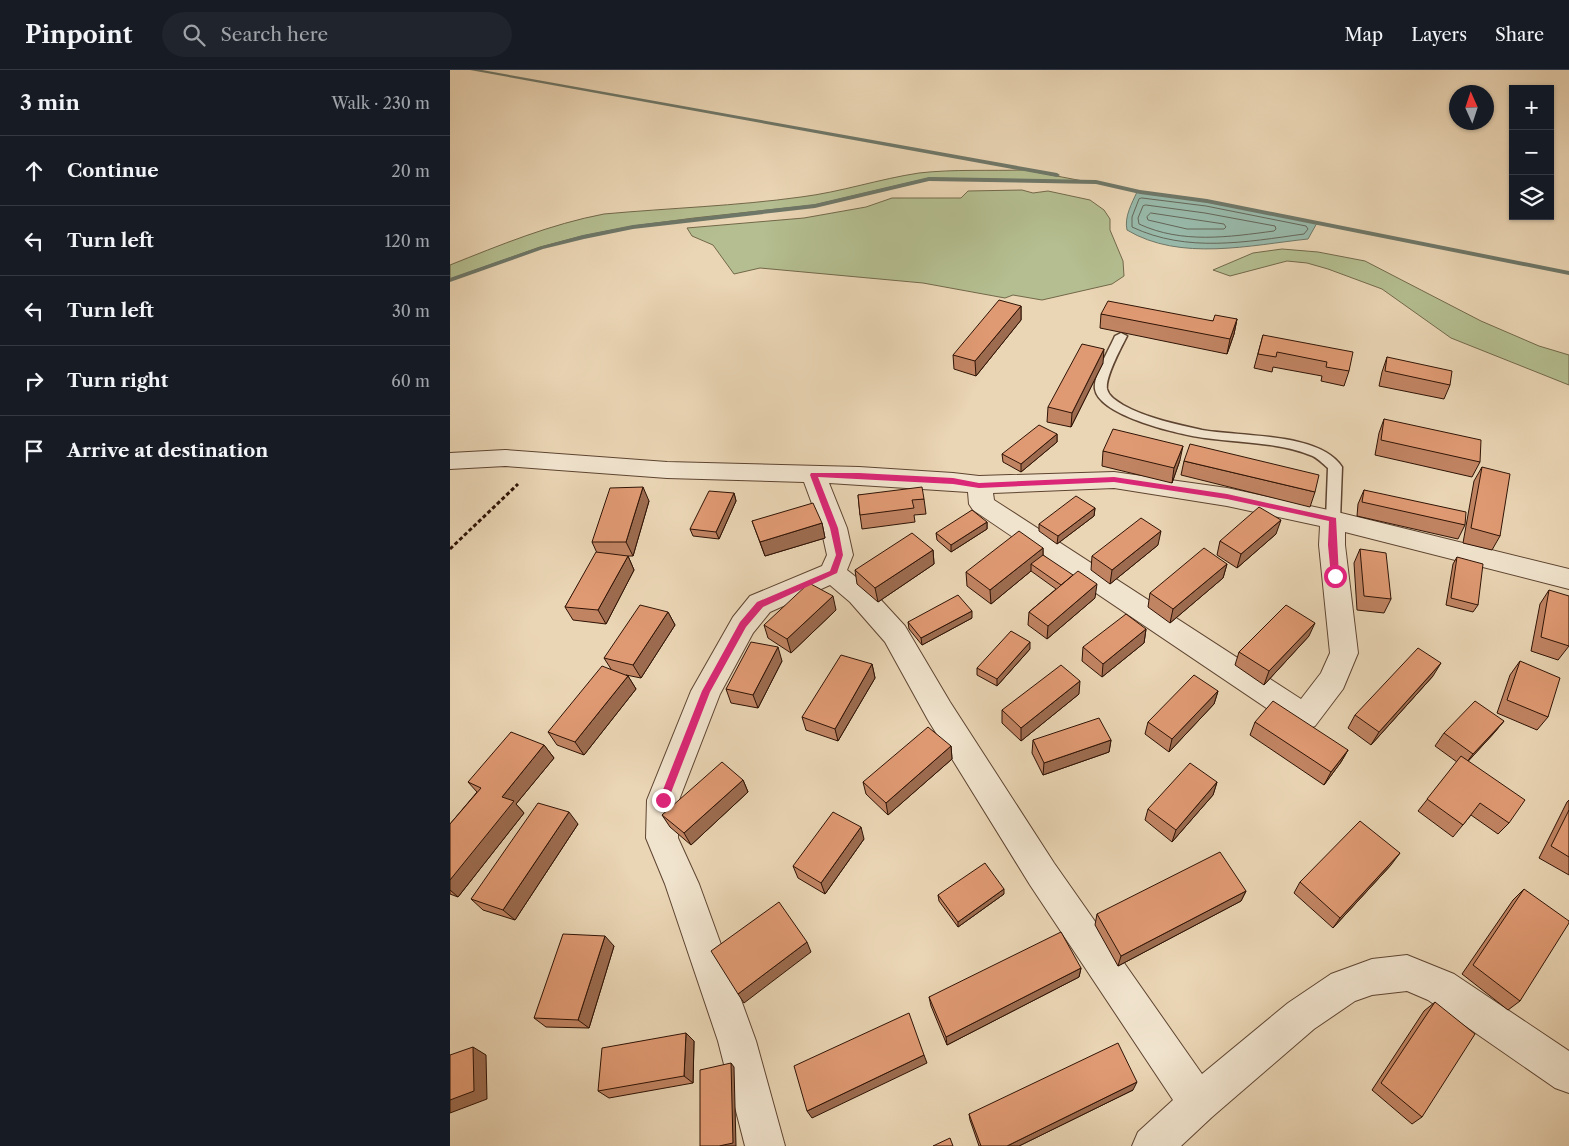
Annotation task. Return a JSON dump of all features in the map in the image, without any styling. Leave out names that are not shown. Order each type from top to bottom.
[{"type":"street","points":[[450,462],[505,458],[667,470],[859,475],[943,480],[979,485],[1114,480],[1227,497],[1333,520],[1569,579]]},
{"type":"street","points":[[765,1146],[737,1041],[682,884],[662,838],[663,800],[706,691],[743,625],[760,604],[833,573],[840,555],[834,528],[814,475]]},
{"type":"street","points":[[979,485],[982,504],[1304,717],[1333,680],[1344,653],[1332,545],[1333,520]]},
{"type":"street","points":[[833,573],[860,595],[894,634],[939,711],[1042,874],[1198,1102]]},
{"type":"street","points":[[1152,1146],[1198,1102],[1301,1016],[1344,987],[1372,977],[1407,973],[1441,987],[1569,1074]]},
{"type":"lane","points":[[1121,336],[1102,379],[1100,390],[1109,402],[1131,415],[1203,434],[1285,443],[1317,452],[1335,467],[1333,520]]},
{"type":"path","points":[[450,549],[542,462]]},
{"type":"green space","points":[[1025,170],[1083,181],[929,178],[814,205],[633,226],[582,236],[540,247],[450,279],[450,265],[545,229],[604,214],[728,205],[801,197],[919,173]]},
{"type":"green space","points":[[1022,190],[1033,193],[1048,191],[1090,200],[1104,210],[1110,219],[1110,230],[1123,261],[1124,276],[1112,284],[1042,300],[1013,295],[1005,298],[923,283],[760,268],[734,274],[713,245],[692,236],[687,228],[804,218],[866,207],[892,198],[961,198],[968,191]]},
{"type":"green space","points":[[1282,249],[1318,252],[1365,261],[1481,321],[1539,346],[1569,355],[1569,385],[1451,338],[1382,289],[1328,269],[1307,263],[1287,261],[1230,276],[1213,270],[1253,253]]},
{"type":"water","points":[[1137,192],[1207,202],[1317,223],[1308,239],[1216,249],[1170,246],[1148,240],[1127,230],[1128,215]]},
{"type":"building","points":[[999,300],[1021,306],[975,361],[953,355]]},
{"type":"building","points":[[1108,301],[1213,321],[1215,315],[1237,319],[1230,339],[1101,314]]},
{"type":"building","points":[[1263,335],[1353,352],[1349,371],[1326,367],[1327,362],[1277,352],[1276,357],[1258,354]]},
{"type":"building","points":[[1082,344],[1104,349],[1072,413],[1048,407]]},
{"type":"building","points":[[1387,357],[1452,371],[1450,385],[1385,371]]},
{"type":"building","points":[[1384,419],[1481,440],[1480,462],[1381,440]]},
{"type":"building","points":[[1039,425],[1057,434],[1021,464],[1002,454]]},
{"type":"building","points":[[1113,429],[1183,446],[1174,468],[1103,451]]},
{"type":"building","points":[[1190,444],[1319,475],[1315,492],[1184,461]]},
{"type":"building","points":[[1482,467],[1510,474],[1500,536],[1471,528]]},
{"type":"building","points":[[643,487],[626,542],[592,542],[610,488]]},
{"type":"building","points":[[922,487],[924,499],[912,500],[914,508],[860,515],[858,495]]},
{"type":"building","points":[[1364,490],[1466,512],[1465,525],[1362,502]]},
{"type":"building","points":[[709,491],[734,493],[716,532],[690,529]]},
{"type":"building","points":[[1076,496],[1095,508],[1058,536],[1039,524]]},
{"type":"building","points":[[813,503],[822,523],[760,542],[752,521]]},
{"type":"building","points":[[1259,507],[1281,520],[1241,554],[1220,541]]},
{"type":"building","points":[[972,510],[987,522],[951,545],[936,533]]},
{"type":"building","points":[[1141,518],[1161,531],[1112,570],[1092,556]]},
{"type":"building","points":[[1019,531],[1043,548],[990,590],[966,572]]},
{"type":"building","points":[[912,533],[933,550],[875,588],[855,570]]},
{"type":"building","points":[[1204,548],[1227,564],[1173,609],[1150,593]]},
{"type":"building","points":[[1360,549],[1386,553],[1391,599],[1364,596]]},
{"type":"building","points":[[596,552],[628,556],[598,610],[565,607]]},
{"type":"building","points":[[1043,555],[1073,575],[1061,585],[1031,564]]},
{"type":"building","points":[[1457,557],[1483,564],[1478,605],[1451,598]]},
{"type":"building","points":[[1078,571],[1097,584],[1048,626],[1029,612]]},
{"type":"building","points":[[809,583],[833,596],[787,639],[764,625]]},
{"type":"building","points":[[1549,590],[1569,596],[1569,646],[1541,637]]},
{"type":"building","points":[[958,595],[972,611],[921,638],[908,622]]},
{"type":"building","points":[[640,605],[668,612],[633,665],[604,658]]},
{"type":"building","points":[[1286,605],[1315,623],[1269,671],[1239,652]]},
{"type":"building","points":[[1126,614],[1146,629],[1103,664],[1083,647]]},
{"type":"building","points":[[1011,631],[1030,642],[997,679],[977,668]]},
{"type":"building","points":[[751,642],[778,647],[753,695],[726,689]]},
{"type":"building","points":[[1418,648],[1441,663],[1379,732],[1355,715]]},
{"type":"building","points":[[841,655],[872,664],[835,729],[802,717]]},
{"type":"building","points":[[1520,661],[1560,678],[1548,717],[1507,700]]},
{"type":"building","points":[[1061,665],[1080,681],[1021,728],[1002,710]]},
{"type":"building","points":[[602,666],[628,676],[575,742],[548,732]]},
{"type":"building","points":[[1194,675],[1218,691],[1172,739],[1148,722]]},
{"type":"building","points":[[1273,701],[1348,750],[1331,772],[1255,722]]},
{"type":"building","points":[[1475,701],[1504,721],[1473,754],[1444,733]]},
{"type":"building","points":[[1099,718],[1111,740],[1044,763],[1033,740]]},
{"type":"building","points":[[928,727],[951,746],[886,803],[863,782]]},
{"type":"building","points":[[511,732],[544,745],[502,797],[514,801],[450,880],[450,824],[481,788],[468,782]]},
{"type":"building","points":[[1461,756],[1525,800],[1509,823],[1480,803],[1463,825],[1427,799]]},
{"type":"building","points":[[722,762],[743,780],[684,833],[662,815]]},
{"type":"building","points":[[1190,763],[1217,782],[1176,830],[1148,809]]},
{"type":"building","points":[[538,803],[569,812],[503,910],[471,899]]},
{"type":"building","points":[[1569,810],[1569,857],[1551,846]]},
{"type":"building","points":[[833,812],[861,827],[821,883],[793,866]]},
{"type":"building","points":[[1360,821],[1400,853],[1340,918],[1300,882]]},
{"type":"building","points":[[1220,852],[1246,891],[1121,956],[1097,914]]},
{"type":"building","points":[[985,863],[1004,889],[958,922],[938,895]]},
{"type":"building","points":[[1524,889],[1569,921],[1569,923],[1520,1001],[1473,965]]},
{"type":"building","points":[[779,902],[807,942],[738,994],[711,951]]},
{"type":"building","points":[[1061,932],[1081,968],[946,1037],[929,997]]},
{"type":"building","points":[[563,934],[605,936],[578,1020],[534,1018]]},
{"type":"building","points":[[1435,1002],[1475,1034],[1422,1117],[1381,1083]]},
{"type":"building","points":[[909,1013],[924,1055],[807,1111],[794,1066]]},
{"type":"building","points":[[686,1033],[684,1076],[598,1091],[602,1048]]},
{"type":"building","points":[[1118,1043],[1137,1082],[1007,1146],[981,1146],[969,1114]]},
{"type":"building","points":[[473,1047],[474,1091],[450,1100],[450,1055]]},
{"type":"building","points":[[731,1063],[733,1143],[719,1146],[700,1146],[700,1070]]},
{"type":"building","points":[[950,1138],[953,1146],[933,1146]]},
{"type":"waterway","points":[[473,70],[1057,175]]},
{"type":"waterway","points":[[450,280],[541,248],[583,237],[633,227],[815,206],[929,179],[1096,182],[1140,192],[1207,201],[1569,273]]},
{"type":"route","points":[[663,800],[706,691],[743,625],[760,604],[833,573],[840,555],[834,528],[814,475],[859,475],[953,481],[979,485],[1068,480],[1114,480],[1171,487],[1227,497],[1333,520],[1332,545],[1335,576]]}]
